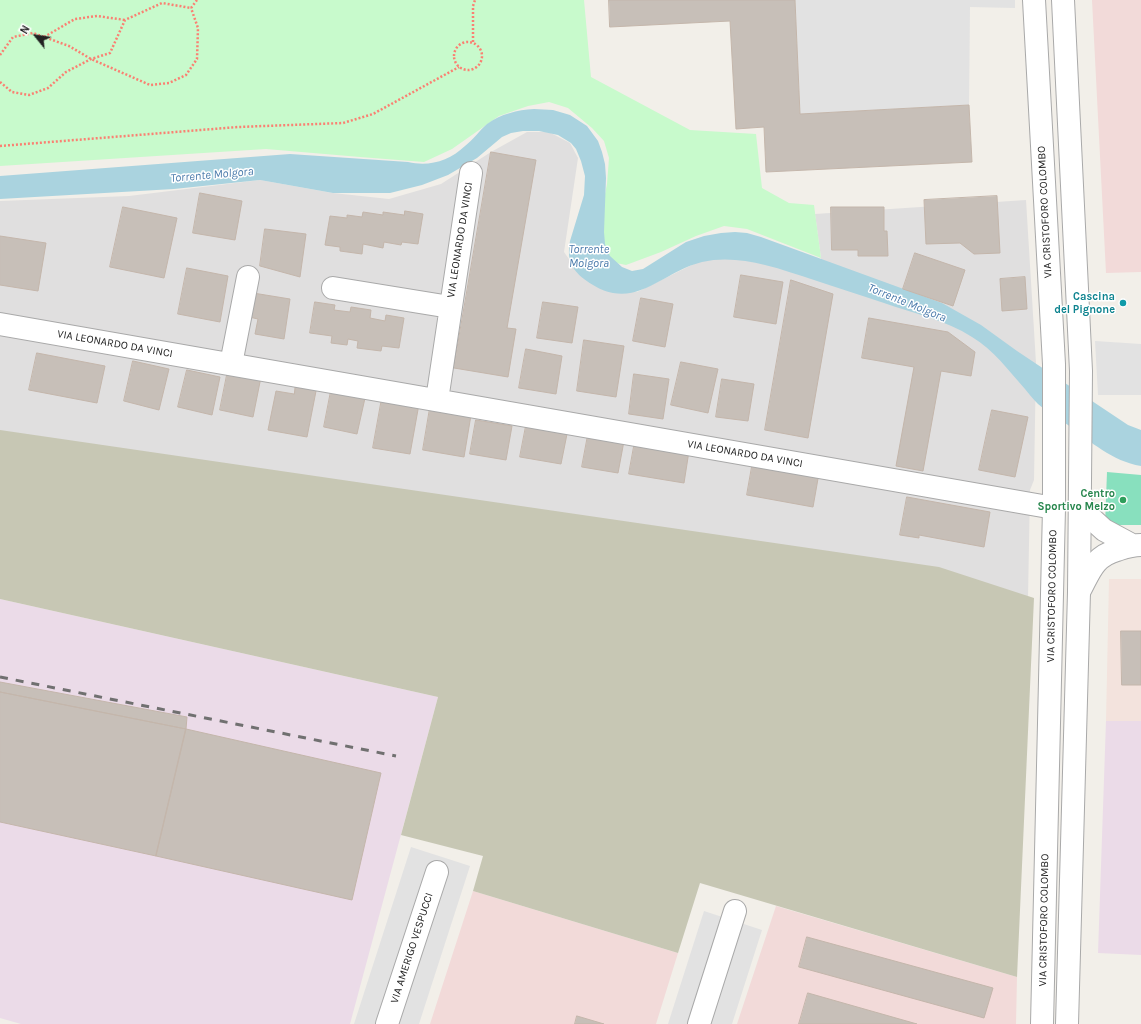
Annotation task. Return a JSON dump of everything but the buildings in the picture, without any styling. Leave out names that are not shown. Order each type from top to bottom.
[{"type":"street","name":"VIA CRISTOFORO COLOMBO","points":[[1034,0],[1054,364],[1054,508],[1042,1024]]},
{"type":"street","points":[[1063,0],[1081,371],[1079,592],[1067,1024]]},
{"type":"street","name":"VIA LEONARDO DA VINCI","points":[[436,400],[471,173]]},
{"type":"street","points":[[231,364],[248,277]]},
{"type":"street","name":"VIA LEONARDO DA VINCI","points":[[333,288],[450,307]]},
{"type":"street","name":"VIA LEONARDO DA VINCI","points":[[0,324],[1054,508]]},
{"type":"street","points":[[1080,503],[1092,519],[1104,530],[1136,545]]},
{"type":"street","points":[[1079,592],[1090,569],[1097,560],[1108,553],[1136,545]]},
{"type":"street","name":"VIA AMERIGO VESPUCCI","points":[[387,1024],[437,872]]},
{"type":"street","points":[[699,1024],[735,911]]},
{"type":"path","points":[[191,8],[197,0]]},
{"type":"path","points":[[473,42],[473,6],[475,0]]},
{"type":"path","points":[[44,37],[75,19],[97,16],[125,20],[162,3],[191,8]]},
{"type":"path","points":[[0,55],[13,37],[33,33],[68,46],[91,59],[150,84],[169,83],[186,75],[197,59],[198,28],[191,8]]},
{"type":"path","points":[[0,82],[12,92],[29,95],[48,88],[66,72],[91,59],[110,53],[125,20]]},
{"type":"path","points":[[463,42],[473,42],[481,50],[482,55],[480,63],[470,70],[465,70],[459,67],[456,63],[454,53],[456,48],[463,42]]},
{"type":"path","points":[[0,146],[238,127],[343,122],[373,114],[459,67]]},
{"type":"shaded area","points":[[795,0],[1015,0],[1015,8],[970,7],[969,105],[800,114]]},
{"type":"shaded area","points":[[1092,0],[1141,0],[1141,272],[1106,273]]},
{"type":"shaded area","points":[[527,132],[549,132],[570,143],[578,158],[564,252],[580,275],[609,291],[637,292],[712,255],[745,255],[816,276],[821,258],[815,214],[1026,200],[1036,363],[1034,480],[1030,490],[1028,598],[0,436],[0,201],[129,196],[260,180],[333,193],[389,199],[441,184],[491,152]]},
{"type":"shaded area","points":[[1095,341],[1141,344],[1141,395],[1098,395]]},
{"type":"shaded area","points":[[0,430],[939,567],[1034,598],[1017,977],[700,883],[678,953],[473,891],[483,856],[401,835],[438,697],[0,599]]},
{"type":"shaded area","points":[[1109,579],[1141,579],[1141,721],[1106,721]]},
{"type":"shaded area","points":[[0,599],[438,697],[350,1024],[21,1024],[0,1018]]},
{"type":"shaded area","points":[[1106,721],[1141,721],[1141,955],[1098,953]]},
{"type":"shaded area","points":[[411,847],[470,866],[419,1024],[354,1024]]},
{"type":"shaded area","points":[[473,891],[678,953],[656,1024],[430,1024]]},
{"type":"shaded area","points":[[776,906],[1017,977],[1016,1024],[737,1024]]},
{"type":"shaded area","points":[[704,911],[762,930],[732,1024],[668,1024]]},
{"type":"green space","points":[[0,0],[584,0],[591,77],[690,130],[756,134],[762,188],[789,203],[814,205],[821,258],[747,229],[724,226],[626,265],[616,263],[607,255],[600,243],[609,158],[604,141],[592,128],[568,108],[549,102],[528,106],[499,116],[452,149],[424,162],[266,149],[0,166]]},
{"type":"green space","name":"Centro Sportivo Melzo","points":[[1107,472],[1141,475],[1141,525],[1105,525]]},
{"type":"water","name":"Torrente Molgora","points":[[521,110],[553,110],[570,115],[587,126],[598,141],[605,164],[606,178],[605,244],[610,256],[622,267],[632,271],[643,269],[686,242],[704,236],[735,232],[747,233],[942,303],[981,325],[1017,351],[1128,425],[1141,430],[1141,466],[1130,464],[1102,450],[1038,404],[1000,361],[980,342],[962,331],[929,317],[778,268],[734,260],[710,260],[686,267],[645,288],[631,293],[617,294],[601,289],[579,275],[575,271],[569,258],[570,241],[584,195],[585,176],[576,149],[571,143],[558,135],[539,131],[511,133],[502,137],[477,158],[448,175],[422,185],[390,193],[333,193],[260,180],[174,189],[0,199],[0,176],[290,154],[424,164],[438,162],[459,151],[487,124],[504,115]]},
{"type":"railway","points":[[0,677],[396,756]]},
{"type":"place","name":"Cascina del Pignone","points":[[1123,303]]},
{"type":"place","name":"Centro Sportivo Melzo","points":[[1123,500]]}]
